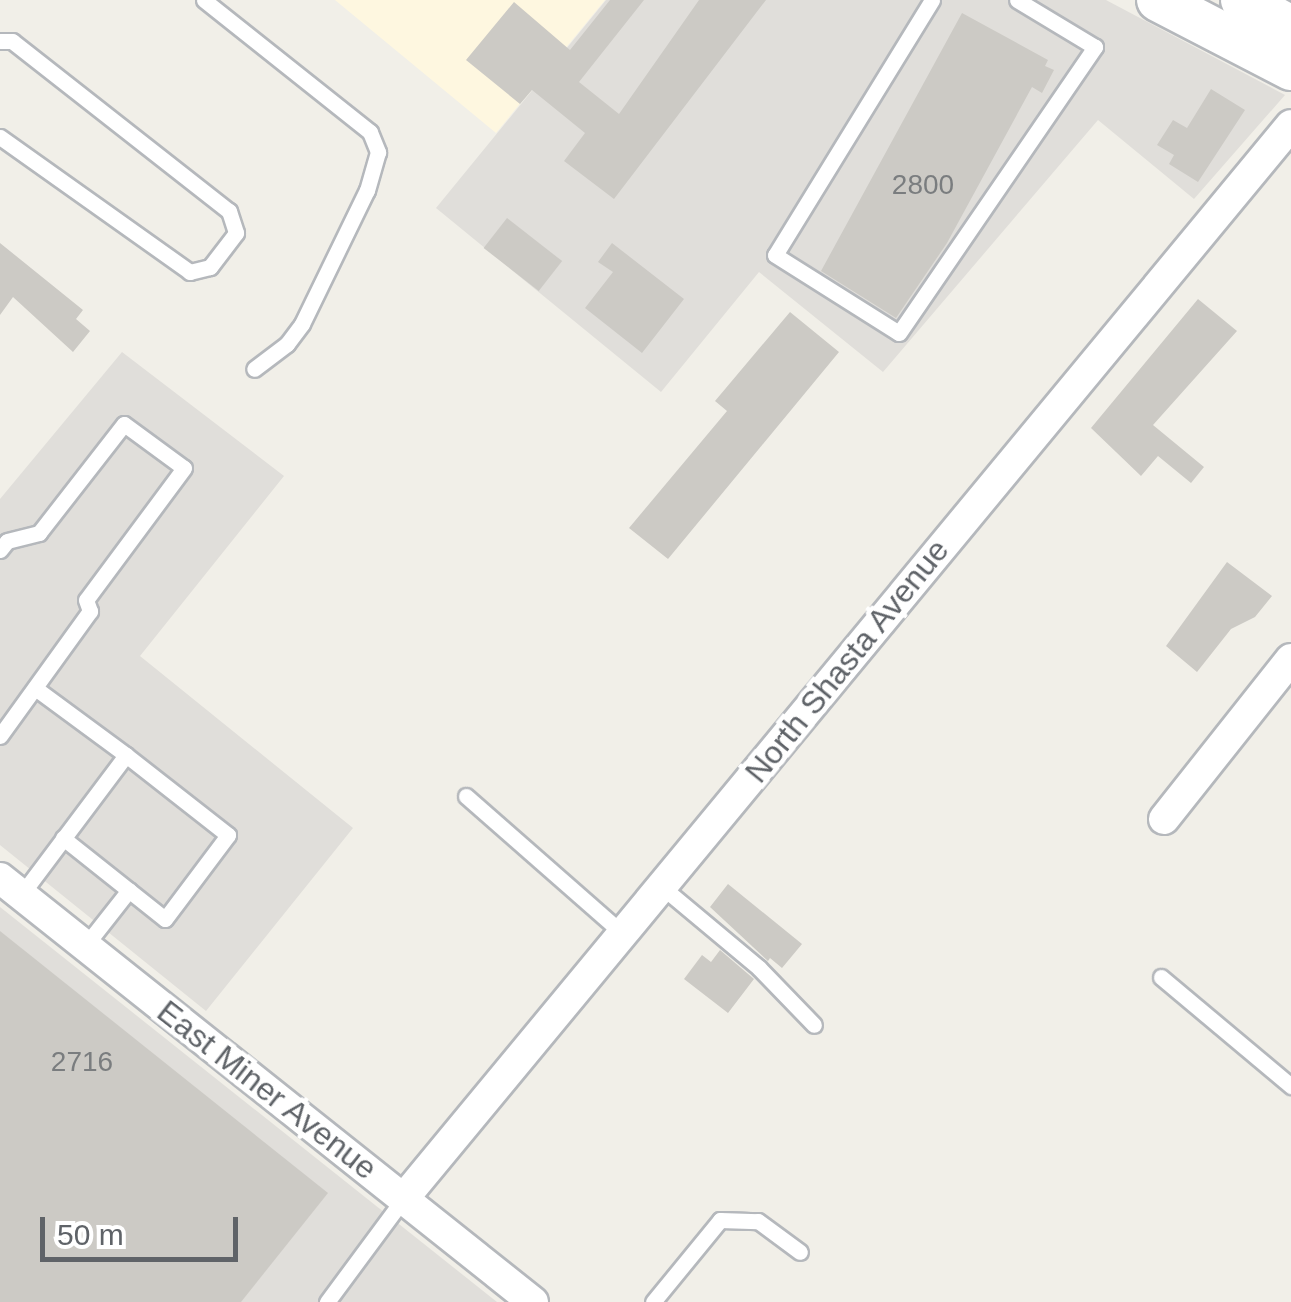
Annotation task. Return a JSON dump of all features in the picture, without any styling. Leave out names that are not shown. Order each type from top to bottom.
[{"type":"main road","points":[[1158,0],[1291,69]]},
{"type":"main road","points":[[1242,0],[1291,26]]},
{"type":"street","name":"North Shasta Avenue","points":[[404,1198],[1291,125]]},
{"type":"street","points":[[1164,819],[1291,658]]},
{"type":"street","name":"East Miner Avenue","points":[[10,887],[533,1302]]},
{"type":"lane","points":[[204,0],[370,132],[378,152],[367,190],[302,324],[287,344],[254,369]]},
{"type":"lane","points":[[932,0],[775,255],[899,333],[1095,48],[1017,0]]},
{"type":"lane","points":[[0,41],[12,41],[228,211],[236,233],[210,267],[190,272],[0,137]]},
{"type":"lane","points":[[0,550],[7,540],[39,533],[124,424],[184,468],[86,600],[90,611],[0,736]]},
{"type":"lane","points":[[34,688],[228,835],[165,919],[63,838]]},
{"type":"lane","points":[[10,887],[63,838],[126,755]]},
{"type":"lane","points":[[466,796],[622,933]]},
{"type":"lane","points":[[662,886],[759,968],[814,1025]]},
{"type":"lane","points":[[85,946],[129,890]]},
{"type":"lane","points":[[1161,977],[1291,1086]]},
{"type":"lane","points":[[327,1302],[404,1198]]},
{"type":"lane","points":[[653,1302],[720,1220],[758,1222],[800,1252]]},
{"type":"shaded area","points":[[335,0],[605,0],[496,133]]},
{"type":"shaded area","points":[[606,0],[1106,0],[1285,95],[1194,199],[1098,120],[883,372],[759,272],[661,392],[436,208]]},
{"type":"shaded area","points":[[122,352],[284,476],[140,656],[353,828],[206,1011],[0,845],[0,499]]},
{"type":"shaded area","points":[[0,907],[497,1302],[0,1302]]},
{"type":"building","points":[[610,0],[644,0],[579,82],[619,114],[699,0],[766,0],[614,199],[564,161],[585,133],[532,90],[520,104],[466,60],[514,2],[570,50]]},
{"type":"building","points":[[962,13],[1048,60],[1045,66],[1054,70],[1042,93],[1032,87],[947,243],[896,318],[821,271]]},
{"type":"building","points":[[1211,89],[1245,110],[1198,182],[1169,164],[1174,155],[1157,145],[1173,120],[1187,128]]},
{"type":"building","points":[[507,218],[562,261],[539,291],[484,248]]},
{"type":"building","points":[[0,243],[83,310],[76,319],[90,331],[73,352],[13,297],[0,315]]},
{"type":"building","points":[[612,243],[684,299],[642,353],[585,308],[613,272],[598,262]]},
{"type":"building","points":[[1198,299],[1237,331],[1153,425],[1204,467],[1191,483],[1158,456],[1141,476],[1091,428]]},
{"type":"building","points":[[790,312],[839,352],[668,559],[629,528],[727,411],[715,401]]},
{"type":"building","points":[[1227,562],[1272,596],[1255,617],[1231,629],[1197,672],[1166,646]]},
{"type":"building","points":[[728,884],[802,944],[782,968],[770,958],[768,961],[710,907]]},
{"type":"building","points":[[0,931],[328,1193],[241,1302],[0,1302]]},
{"type":"building","points":[[720,950],[754,979],[728,1013],[684,979],[702,955],[711,962]]}]
